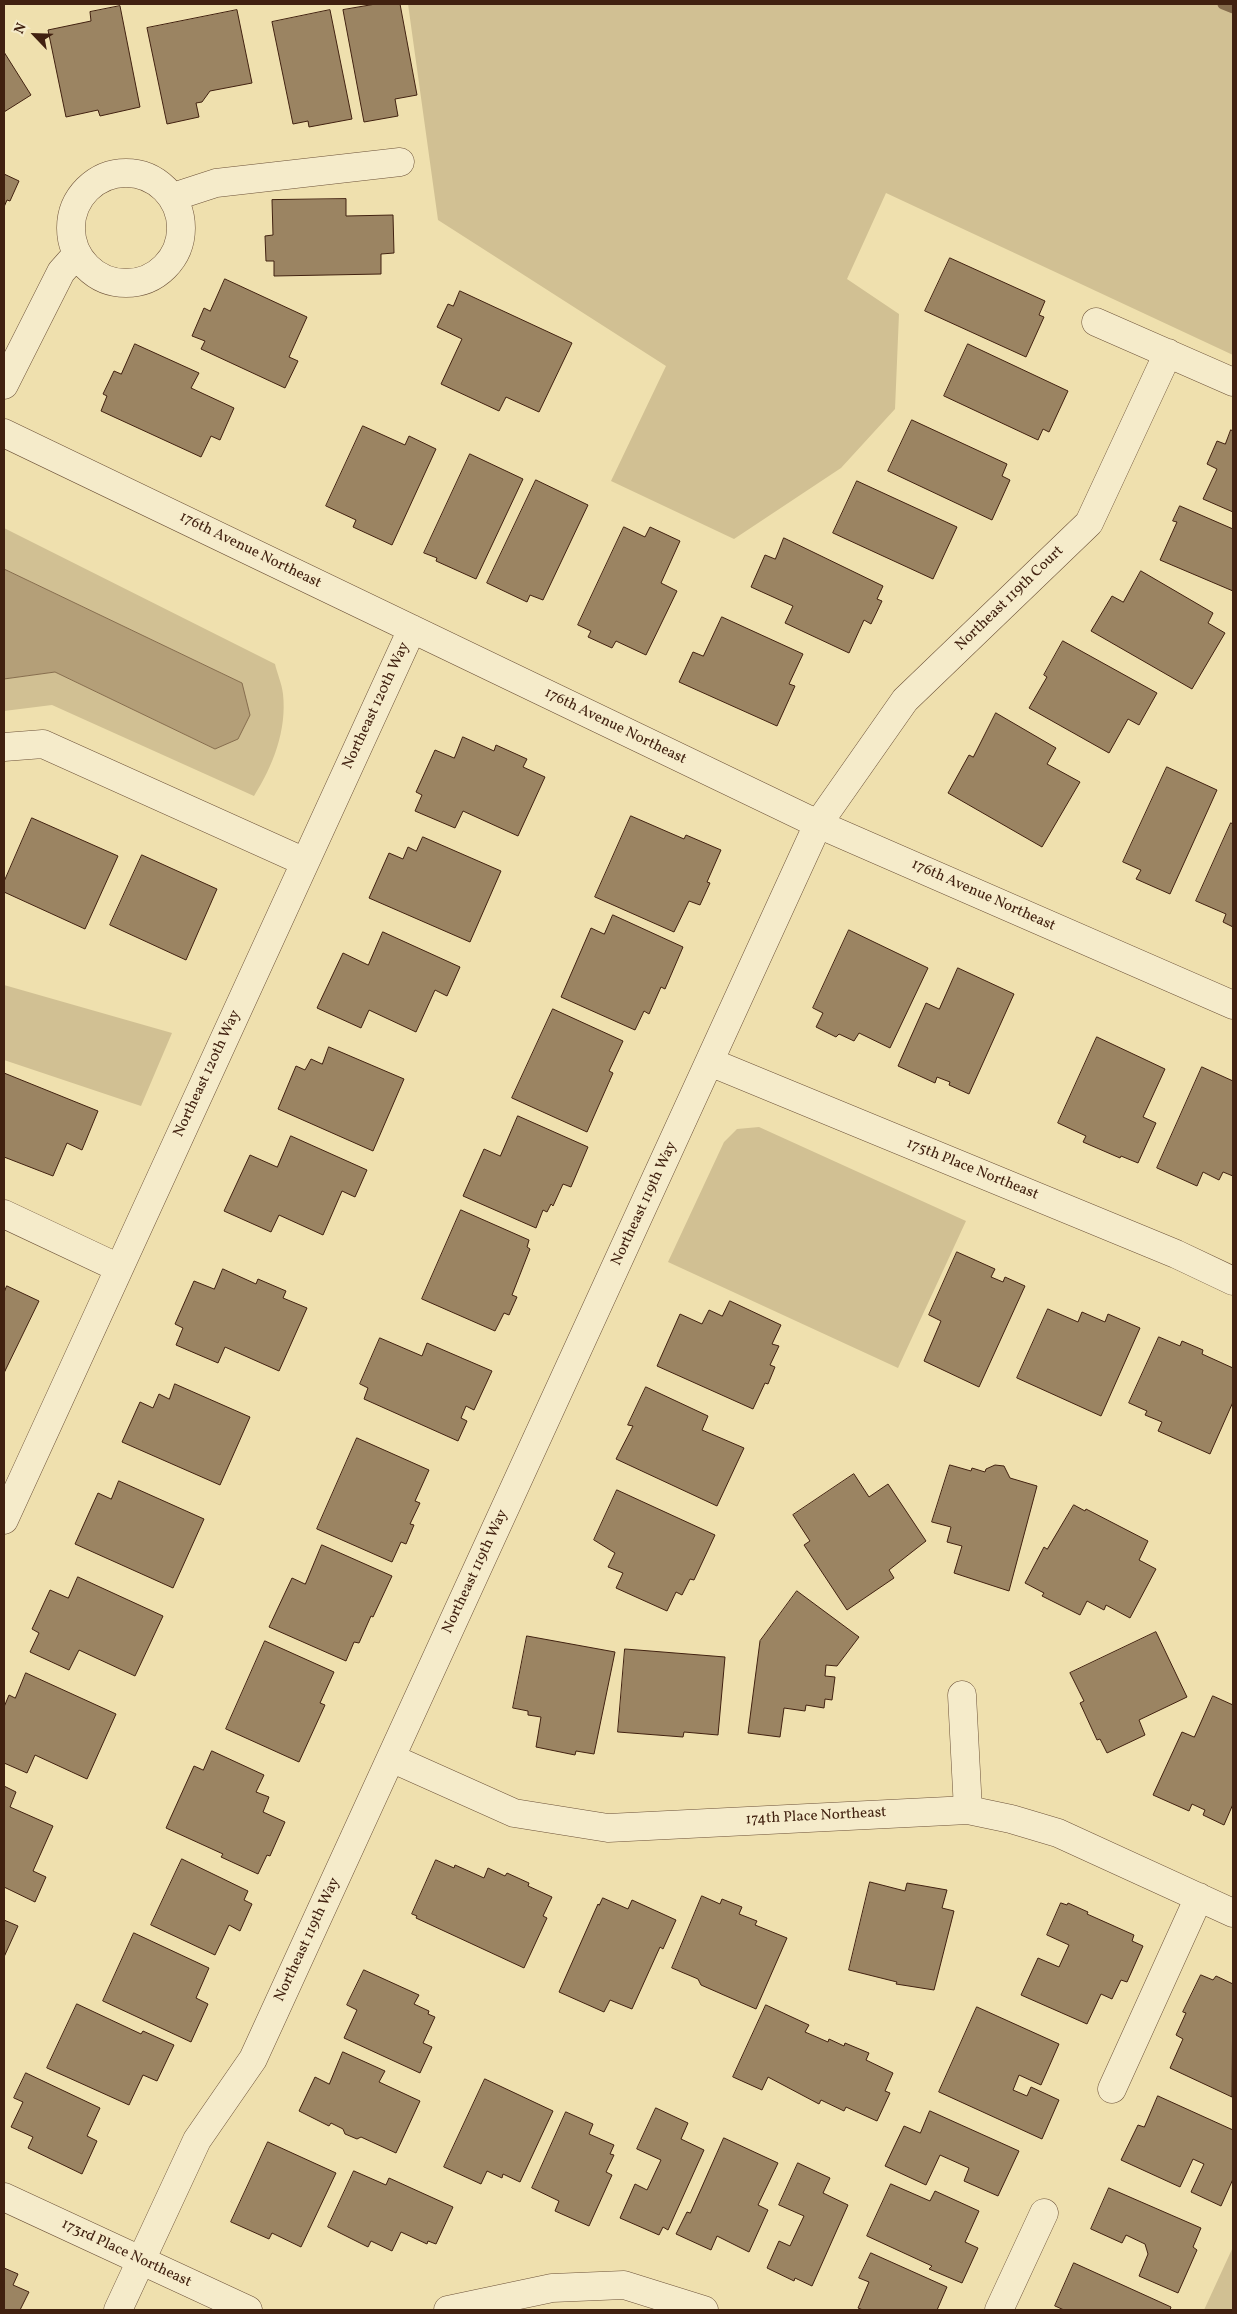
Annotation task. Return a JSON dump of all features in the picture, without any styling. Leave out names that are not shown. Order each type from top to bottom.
[{"type":"street","points":[[173,197],[216,183],[400,162]]},
{"type":"street","points":[[112,174],[137,174],[161,184],[173,197],[180,213],[181,230],[178,247],[169,263],[155,275],[139,282],[120,283],[104,279],[88,268],[77,254],[71,239],[70,222],[75,206],[84,192],[97,180],[112,174]]},
{"type":"street","points":[[4,385],[61,272],[77,254]]},
{"type":"street","points":[[1096,322],[1233,382]]},
{"type":"street","name":"Northeast 119th Court","points":[[818,824],[905,700],[1089,524],[1168,353]]},
{"type":"street","name":"176th Avenue Northeast","points":[[4,434],[818,824],[1233,1005]]},
{"type":"street","name":"Northeast 120th Way","points":[[4,1520],[412,628]]},
{"type":"street","points":[[4,747],[43,744],[305,862]]},
{"type":"street","name":"Northeast 119th Way","points":[[118,2310],[197,2140],[253,2060],[818,824]]},
{"type":"street","name":"175th Place Northeast","points":[[710,1062],[1176,1254],[1233,1281]]},
{"type":"street","points":[[4,1214],[119,1268]]},
{"type":"street","points":[[962,1694],[968,1810]]},
{"type":"street","name":"174th Place Northeast","points":[[391,1758],[514,1813],[608,1828],[968,1810],[1011,1819],[1058,1833],[1233,1913]]},
{"type":"street","points":[[1112,2089],[1199,1897]]},
{"type":"street","name":"173rd Place Northeast","points":[[4,2197],[248,2310]]},
{"type":"street","points":[[999,2310],[1044,2213]]},
{"type":"street","points":[[448,2310],[481,2306],[552,2288],[624,2285],[704,2310]]},
{"type":"shaded area","points":[[408,4],[1233,4],[1233,355],[886,193],[847,279],[899,314],[895,409],[841,468],[734,539],[611,481],[666,366],[438,220]]},
{"type":"shaded area","points":[[4,528],[275,664],[283,694],[284,707],[281,734],[273,760],[254,796],[52,705],[4,711],[4,679],[55,672],[215,749],[242,683],[4,569]]},
{"type":"shaded area","points":[[4,569],[242,683],[250,715],[238,739],[215,749],[55,672],[4,679]]},
{"type":"shaded area","points":[[4,985],[172,1033],[141,1106],[4,1060]]},
{"type":"shaded area","points":[[759,1127],[966,1221],[898,1368],[668,1262],[724,1142],[737,1129]]},
{"type":"shaded area","points":[[1233,2247],[1233,2310],[1204,2310]]},
{"type":"building","points":[[376,4],[400,4],[417,95],[395,99],[398,116],[364,122],[343,10]]},
{"type":"building","points":[[120,6],[140,107],[100,116],[98,110],[66,117],[48,30],[91,21],[90,12]]},
{"type":"building","points":[[237,10],[252,83],[210,91],[202,102],[196,103],[199,117],[167,124],[147,28]]},
{"type":"building","points":[[330,10],[352,119],[309,127],[308,121],[293,124],[272,22]]},
{"type":"building","points":[[4,52],[31,95],[4,112]]},
{"type":"building","points":[[4,174],[19,181],[10,201],[7,200],[4,207]]},
{"type":"building","points":[[346,199],[346,216],[393,215],[394,253],[381,254],[381,274],[274,276],[274,261],[266,261],[265,236],[273,235],[272,200]]},
{"type":"building","points":[[950,258],[1045,301],[1039,315],[1044,317],[1026,357],[925,311]]},
{"type":"building","points":[[225,279],[307,317],[289,357],[298,361],[285,388],[201,349],[205,341],[192,336],[204,308],[210,311]]},
{"type":"building","points":[[460,291],[572,343],[539,412],[506,397],[499,411],[441,384],[462,339],[437,327],[448,304],[453,306]]},
{"type":"building","points":[[135,344],[199,373],[191,388],[234,408],[220,440],[211,436],[201,457],[101,411],[107,396],[103,394],[114,371],[121,374]]},
{"type":"building","points":[[968,344],[1068,391],[1049,432],[1043,429],[1038,440],[944,396]]},
{"type":"building","points":[[912,420],[1007,464],[1002,476],[1010,480],[992,520],[888,471]]},
{"type":"building","points":[[363,426],[405,445],[409,436],[436,449],[392,545],[353,527],[356,520],[326,506]]},
{"type":"building","points":[[1231,430],[1233,431],[1233,512],[1203,499],[1217,469],[1207,464],[1217,441],[1225,444]]},
{"type":"building","points":[[470,454],[523,479],[476,579],[436,561],[437,558],[424,553]]},
{"type":"building","points":[[536,480],[588,505],[543,600],[530,595],[527,602],[487,583]]},
{"type":"building","points":[[857,481],[957,527],[933,579],[833,533]]},
{"type":"building","points":[[1180,506],[1233,529],[1233,591],[1160,560],[1177,522],[1173,521]]},
{"type":"building","points":[[624,527],[645,537],[650,527],[680,541],[661,583],[677,591],[646,655],[616,641],[612,648],[588,637],[591,631],[578,625]]},
{"type":"building","points":[[784,538],[883,586],[877,599],[882,601],[871,624],[864,620],[849,653],[785,623],[793,606],[751,587],[765,555],[775,559]]},
{"type":"building","points":[[1141,571],[1213,613],[1208,623],[1225,633],[1192,689],[1091,631],[1112,596],[1123,602]]},
{"type":"building","points":[[722,617],[803,654],[789,684],[795,686],[777,726],[679,682],[693,652],[703,656]]},
{"type":"building","points":[[1063,641],[1157,693],[1139,725],[1128,719],[1109,753],[1029,708],[1047,677],[1044,675]]},
{"type":"building","points":[[996,713],[1056,748],[1047,764],[1080,782],[1042,847],[948,793],[969,755],[973,757]]},
{"type":"building","points":[[463,737],[494,751],[496,745],[527,759],[523,767],[545,777],[518,836],[463,811],[455,828],[415,811],[422,795],[416,792],[435,750],[454,758]]},
{"type":"building","points":[[1167,767],[1217,790],[1170,894],[1136,879],[1141,870],[1123,862]]},
{"type":"building","points":[[631,816],[684,839],[686,835],[721,850],[707,882],[710,883],[700,905],[689,901],[674,932],[595,897]]},
{"type":"building","points":[[32,818],[118,856],[85,929],[4,892],[4,882]]},
{"type":"building","points":[[1231,823],[1233,824],[1233,927],[1223,922],[1226,914],[1196,901]]},
{"type":"building","points":[[423,837],[501,871],[470,942],[369,898],[389,853],[403,859],[408,847],[416,851]]},
{"type":"building","points":[[142,855],[217,889],[186,960],[110,925]]},
{"type":"building","points":[[613,915],[683,947],[665,989],[661,987],[649,1014],[644,1011],[635,1030],[561,997],[591,928],[604,934]]},
{"type":"building","points":[[849,930],[928,968],[890,1048],[859,1033],[854,1041],[839,1034],[836,1037],[816,1027],[823,1013],[813,1008]]},
{"type":"building","points":[[383,932],[460,967],[447,996],[435,990],[416,1032],[369,1010],[361,1028],[317,1008],[343,953],[368,965]]},
{"type":"building","points":[[958,968],[1014,994],[969,1094],[949,1085],[950,1082],[937,1077],[935,1083],[898,1066],[926,1003],[939,1009]]},
{"type":"building","points":[[553,1009],[623,1041],[609,1071],[613,1073],[587,1132],[512,1098]]},
{"type":"building","points":[[1097,1037],[1165,1069],[1143,1117],[1156,1123],[1138,1163],[1121,1156],[1120,1158],[1083,1142],[1086,1136],[1058,1123]]},
{"type":"building","points":[[329,1047],[404,1079],[373,1151],[278,1109],[296,1066],[305,1070],[311,1059],[322,1064]]},
{"type":"building","points":[[1202,1067],[1233,1081],[1233,1176],[1223,1172],[1219,1180],[1203,1172],[1197,1186],[1157,1168]]},
{"type":"building","points":[[4,1073],[98,1111],[82,1150],[67,1143],[53,1176],[4,1157]]},
{"type":"building","points":[[518,1116],[588,1147],[571,1187],[563,1184],[553,1206],[551,1204],[547,1212],[543,1210],[536,1228],[463,1196],[484,1149],[500,1156]]},
{"type":"building","points":[[291,1136],[367,1170],[355,1197],[342,1191],[323,1235],[279,1215],[271,1232],[224,1211],[250,1155],[277,1167]]},
{"type":"building","points":[[461,1210],[529,1240],[527,1247],[530,1249],[512,1295],[517,1297],[509,1315],[504,1313],[495,1331],[422,1299]]},
{"type":"building","points":[[957,1252],[995,1269],[991,1277],[1003,1282],[1005,1277],[1025,1286],[979,1387],[924,1361],[941,1321],[929,1315]]},
{"type":"building","points":[[223,1269],[256,1284],[258,1279],[286,1291],[283,1298],[307,1308],[279,1371],[225,1347],[218,1363],[176,1345],[183,1328],[175,1324],[194,1281],[214,1289]]},
{"type":"building","points":[[7,1286],[39,1301],[4,1373],[4,1293]]},
{"type":"building","points":[[730,1301],[781,1325],[772,1344],[779,1346],[770,1365],[775,1367],[768,1384],[765,1383],[753,1409],[657,1366],[680,1314],[702,1324],[709,1310],[722,1316]]},
{"type":"building","points":[[1048,1309],[1078,1322],[1082,1312],[1105,1322],[1108,1314],[1140,1328],[1101,1416],[1017,1378]]},
{"type":"building","points":[[1159,1337],[1180,1346],[1182,1341],[1203,1350],[1202,1354],[1233,1368],[1233,1402],[1210,1454],[1158,1431],[1162,1422],[1145,1415],[1147,1411],[1129,1403]]},
{"type":"building","points":[[380,1338],[422,1356],[427,1343],[492,1371],[474,1410],[466,1406],[461,1418],[467,1421],[458,1441],[364,1399],[368,1388],[360,1384]]},
{"type":"building","points":[[175,1384],[250,1417],[220,1485],[122,1442],[140,1402],[153,1408],[159,1394],[169,1399]]},
{"type":"building","points":[[646,1387],[708,1416],[702,1430],[744,1448],[717,1506],[616,1459],[633,1426],[628,1425]]},
{"type":"building","points":[[357,1438],[429,1470],[415,1501],[420,1503],[410,1524],[414,1525],[406,1544],[401,1542],[392,1562],[317,1529]]},
{"type":"building","points":[[950,1465],[971,1471],[972,1468],[985,1472],[986,1469],[995,1465],[1004,1466],[1010,1478],[1037,1486],[1009,1591],[954,1573],[962,1546],[947,1542],[951,1527],[932,1522]]},
{"type":"building","points":[[854,1474],[869,1497],[888,1484],[926,1541],[889,1570],[894,1578],[847,1610],[804,1545],[810,1541],[793,1515]]},
{"type":"building","points":[[119,1481],[204,1519],[173,1588],[75,1544],[98,1493],[111,1499]]},
{"type":"building","points":[[617,1490],[715,1535],[694,1580],[690,1579],[682,1595],[676,1592],[667,1611],[616,1588],[623,1573],[608,1567],[615,1553],[594,1540]]},
{"type":"building","points":[[1074,1505],[1085,1511],[1086,1509],[1148,1541],[1139,1560],[1156,1569],[1130,1618],[1106,1605],[1104,1610],[1087,1601],[1080,1615],[1042,1596],[1044,1593],[1025,1583],[1044,1547],[1047,1549]]},
{"type":"building","points":[[322,1545],[392,1576],[359,1643],[354,1642],[346,1661],[269,1627],[292,1578],[305,1584]]},
{"type":"building","points":[[78,1577],[163,1616],[135,1676],[79,1650],[69,1670],[30,1652],[39,1633],[32,1629],[50,1590],[68,1598]]},
{"type":"building","points":[[797,1591],[859,1637],[837,1666],[826,1665],[825,1676],[835,1677],[832,1700],[825,1699],[824,1708],[806,1705],[805,1711],[784,1708],[780,1737],[748,1733],[760,1641]]},
{"type":"building","points":[[1156,1632],[1187,1697],[1139,1720],[1145,1735],[1107,1753],[1100,1739],[1097,1740],[1080,1703],[1084,1701],[1070,1673]]},
{"type":"building","points":[[527,1636],[615,1652],[594,1754],[576,1751],[575,1755],[536,1747],[541,1717],[528,1715],[528,1711],[513,1708]]},
{"type":"building","points":[[265,1641],[334,1672],[320,1703],[325,1705],[299,1762],[226,1729]]},
{"type":"building","points":[[625,1649],[725,1657],[718,1735],[684,1732],[683,1737],[618,1732]]},
{"type":"building","points":[[26,1673],[116,1714],[87,1779],[35,1755],[27,1773],[4,1763],[4,1707],[9,1695],[15,1698]]},
{"type":"building","points":[[1213,1696],[1233,1705],[1233,1804],[1224,1825],[1203,1815],[1205,1810],[1192,1804],[1189,1811],[1153,1795],[1182,1732],[1194,1737]]},
{"type":"building","points":[[212,1751],[264,1775],[256,1792],[269,1797],[263,1812],[285,1822],[270,1856],[267,1855],[258,1874],[221,1857],[223,1854],[166,1828],[194,1766],[203,1770]]},
{"type":"building","points":[[4,1786],[16,1792],[10,1807],[53,1826],[33,1871],[46,1877],[35,1902],[4,1887]]},
{"type":"building","points":[[182,1859],[248,1891],[244,1900],[252,1904],[240,1931],[229,1925],[215,1955],[151,1925]]},
{"type":"building","points":[[436,1860],[454,1868],[455,1865],[484,1878],[488,1868],[505,1876],[507,1873],[529,1883],[528,1886],[552,1897],[543,1916],[547,1918],[524,1968],[416,1918],[417,1916],[412,1914]]},
{"type":"building","points":[[870,1882],[905,1891],[907,1883],[947,1890],[942,1908],[954,1911],[934,1990],[896,1984],[897,1982],[849,1970]]},
{"type":"building","points":[[702,1896],[720,1904],[722,1899],[742,1907],[739,1914],[757,1921],[755,1925],[787,1938],[756,2009],[701,1985],[698,1979],[672,1968]]},
{"type":"building","points":[[603,1898],[628,1909],[632,1900],[676,1920],[663,1949],[660,1947],[632,2009],[610,2000],[604,2012],[559,1992],[598,1904]]},
{"type":"building","points":[[1061,1903],[1067,1905],[1068,1903],[1088,1912],[1087,1914],[1134,1935],[1132,1941],[1143,1946],[1127,1982],[1121,1980],[1112,1999],[1101,1994],[1087,2024],[1021,1995],[1038,1958],[1059,1967],[1069,1945],[1047,1935]]},
{"type":"building","points":[[4,1920],[18,1926],[4,1957]]},
{"type":"building","points":[[134,1933],[209,1968],[196,1998],[208,2004],[191,2042],[103,2001]]},
{"type":"building","points":[[364,1970],[419,1995],[414,2004],[429,2011],[428,2014],[435,2017],[423,2043],[432,2047],[420,2073],[344,2038],[357,2010],[347,2005]]},
{"type":"building","points":[[1201,1975],[1213,1980],[1216,1976],[1233,1984],[1232,2097],[1170,2068],[1183,2039],[1176,2035],[1186,2013],[1183,2012]]},
{"type":"building","points":[[77,2004],[141,2034],[143,2031],[174,2045],[157,2081],[143,2075],[129,2105],[47,2068]]},
{"type":"building","points":[[766,2005],[809,2025],[805,2032],[828,2042],[829,2039],[844,2046],[845,2043],[869,2053],[866,2060],[893,2073],[885,2091],[890,2093],[877,2121],[846,2107],[844,2111],[821,2100],[819,2104],[768,2077],[762,2090],[733,2077]]},
{"type":"building","points":[[977,2007],[1059,2044],[1041,2085],[1019,2075],[1013,2090],[1027,2096],[1031,2087],[1059,2100],[1042,2139],[939,2092]]},
{"type":"building","points":[[343,2052],[385,2071],[379,2082],[420,2101],[396,2153],[361,2137],[357,2139],[345,2134],[343,2129],[331,2123],[329,2126],[299,2111],[315,2077],[329,2084]]},
{"type":"building","points":[[26,2073],[100,2108],[87,2136],[97,2141],[82,2174],[28,2148],[33,2137],[11,2127],[23,2102],[14,2098]]},
{"type":"building","points":[[485,2079],[553,2111],[520,2182],[503,2174],[502,2178],[487,2171],[481,2184],[444,2167]]},
{"type":"building","points":[[1158,2096],[1233,2130],[1233,2179],[1221,2206],[1191,2192],[1204,2164],[1193,2159],[1180,2187],[1121,2160],[1138,2125],[1144,2127]]},
{"type":"building","points":[[656,2108],[688,2123],[681,2139],[704,2150],[668,2230],[663,2227],[659,2235],[620,2218],[635,2184],[647,2190],[661,2160],[637,2149]]},
{"type":"building","points":[[930,2111],[1019,2151],[998,2196],[964,2181],[969,2168],[940,2155],[926,2185],[885,2166],[904,2126],[920,2133]]},
{"type":"building","points":[[566,2112],[593,2124],[589,2134],[614,2145],[610,2154],[614,2155],[606,2172],[612,2175],[589,2226],[555,2211],[559,2201],[532,2188]]},
{"type":"building","points":[[724,2138],[778,2163],[758,2205],[768,2210],[749,2252],[717,2236],[711,2250],[676,2234],[687,2212],[690,2213]]},
{"type":"building","points":[[268,2142],[336,2173],[301,2247],[272,2233],[269,2239],[231,2222]]},
{"type":"building","points":[[798,2163],[830,2178],[823,2193],[848,2205],[812,2286],[795,2278],[794,2281],[767,2268],[779,2241],[790,2246],[804,2216],[779,2205]]},
{"type":"building","points":[[354,2171],[386,2185],[389,2178],[453,2207],[436,2244],[428,2241],[427,2244],[401,2232],[392,2251],[371,2241],[368,2247],[328,2227]]},
{"type":"building","points":[[891,2184],[930,2201],[935,2191],[979,2211],[965,2242],[978,2248],[962,2283],[929,2269],[932,2266],[867,2236]]},
{"type":"building","points":[[1109,2188],[1201,2228],[1193,2247],[1197,2250],[1178,2293],[1139,2276],[1148,2254],[1145,2244],[1126,2235],[1122,2243],[1091,2229]]},
{"type":"building","points":[[871,2253],[947,2287],[937,2310],[863,2310],[858,2308],[869,2282],[859,2278]]},
{"type":"building","points":[[1074,2263],[1171,2307],[1170,2310],[1064,2310],[1055,2306]]},
{"type":"building","points":[[4,2268],[18,2274],[13,2285],[29,2292],[20,2310],[4,2310]]},
{"type":"waterway","points":[[1223,4],[1233,8]]}]
